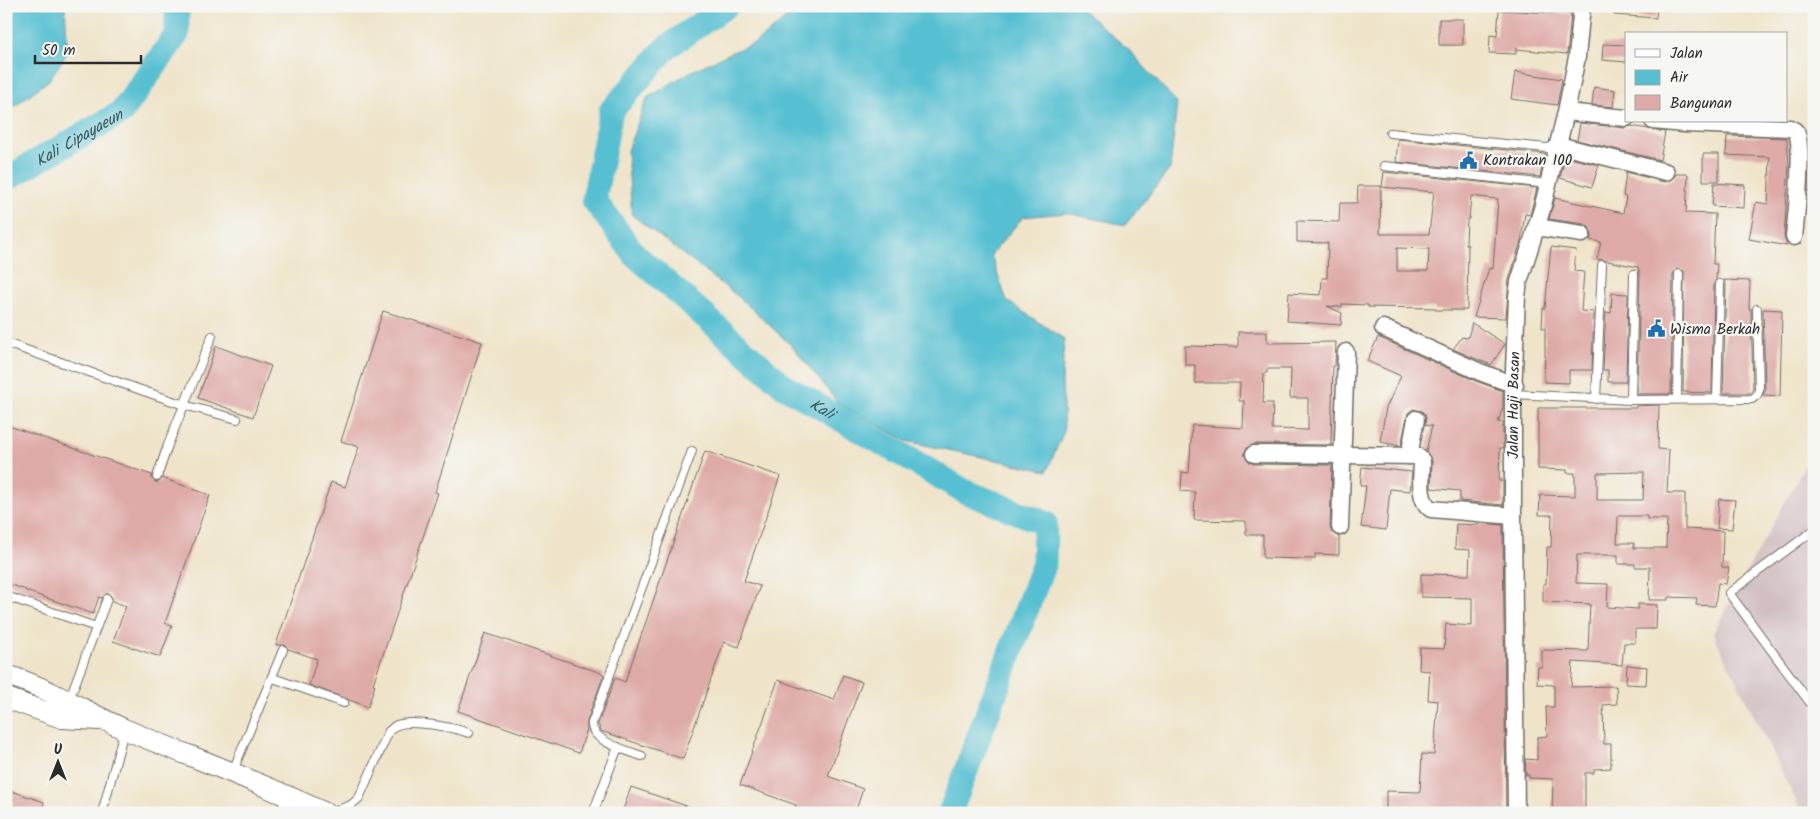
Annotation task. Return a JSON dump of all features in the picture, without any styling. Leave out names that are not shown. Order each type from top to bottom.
[{"type":"street","name":"Jalan Haji Basan","points":[[1516,813],[1513,516],[1514,390],[1519,282],[1548,184],[1566,112],[1577,57],[1582,6]]},
{"type":"street","points":[[1566,112],[1625,118]]},
{"type":"street","points":[[1663,122],[1790,128],[1795,130],[1798,134],[1799,144],[1794,237]]},
{"type":"street","points":[[1558,145],[1666,172]]},
{"type":"street","points":[[1536,226],[1582,234]]},
{"type":"street","points":[[1383,328],[1480,372],[1514,390]]},
{"type":"street","points":[[1340,527],[1346,352]]},
{"type":"street","points":[[1408,456],[1416,419]]},
{"type":"street","points":[[1254,454],[1417,456],[1422,460],[1422,493],[1424,502],[1431,509],[1513,516]]},
{"type":"street","points":[[6,674],[65,709]]},
{"type":"street","points":[[6,698],[65,709],[115,725],[232,773],[288,804],[325,813]]},
{"type":"lane","points":[[1390,133],[1547,148],[1558,145]]},
{"type":"lane","points":[[1384,166],[1548,184]]},
{"type":"lane","points":[[1596,399],[1602,265]]},
{"type":"lane","points":[[1631,400],[1634,274]]},
{"type":"lane","points":[[1677,399],[1679,274]]},
{"type":"lane","points":[[1717,399],[1720,284]]},
{"type":"lane","points":[[1514,390],[1596,399],[1752,399],[1759,390],[1758,309]]},
{"type":"lane","points":[[157,477],[212,336]]},
{"type":"lane","points":[[6,343],[184,405],[237,419]]},
{"type":"lane","points":[[642,756],[618,747],[594,734],[591,729],[692,451]]},
{"type":"lane","points":[[1814,530],[1729,593],[1814,708]]},
{"type":"lane","points":[[6,596],[96,627]]},
{"type":"lane","points":[[65,709],[107,599]]},
{"type":"lane","points":[[232,773],[283,650]]},
{"type":"lane","points":[[273,678],[344,703]]},
{"type":"lane","points":[[330,813],[350,805],[359,798],[389,731],[395,725],[404,723],[444,726],[469,733]]},
{"type":"lane","points":[[102,813],[115,725]]},
{"type":"lane","points":[[594,813],[618,747]]},
{"type":"shaded area","points":[[1814,449],[1814,813],[1802,813],[1713,633]]},
{"type":"water","points":[[6,6],[65,6],[68,52],[49,80],[6,113]]},
{"type":"water","points":[[796,6],[1078,6],[1129,50],[1177,103],[1170,169],[1125,225],[1066,213],[1023,217],[991,255],[1007,301],[1064,339],[1062,382],[1064,431],[1047,471],[906,441],[838,403],[793,347],[740,298],[632,215],[627,151],[647,98],[688,73],[755,43],[780,24]]},
{"type":"building","points":[[1614,6],[1657,6],[1656,18],[1614,15]]},
{"type":"building","points":[[1499,10],[1571,14],[1567,54],[1516,49],[1516,54],[1489,53],[1490,35],[1497,36]]},
{"type":"building","points":[[1439,19],[1463,19],[1463,45],[1439,45]]},
{"type":"building","points":[[1603,44],[1625,45],[1625,62],[1602,60]]},
{"type":"building","points":[[1515,72],[1562,79],[1557,105],[1511,99]]},
{"type":"building","points":[[1594,87],[1615,90],[1613,107],[1592,105]]},
{"type":"building","points":[[1580,123],[1625,128],[1631,126],[1665,132],[1660,160],[1577,140]]},
{"type":"building","points":[[1727,136],[1787,138],[1789,165],[1784,236],[1787,246],[1749,239],[1756,202],[1768,204],[1770,157],[1726,155]]},
{"type":"building","name":"Kontrakan 100","points":[[1398,139],[1545,154],[1540,177],[1396,162]]},
{"type":"building","points":[[1703,154],[1719,154],[1719,181],[1703,181]]},
{"type":"building","points":[[1809,155],[1814,155],[1814,191],[1808,191]]},
{"type":"building","points":[[1565,157],[1599,165],[1592,187],[1560,178]]},
{"type":"building","points":[[1384,172],[1537,188],[1530,215],[1525,214],[1521,241],[1509,280],[1506,318],[1474,317],[1489,268],[1493,269],[1498,199],[1471,196],[1469,219],[1467,219],[1466,245],[1468,245],[1467,310],[1368,307],[1368,305],[1342,304],[1342,307],[1327,306],[1342,313],[1341,325],[1287,321],[1289,293],[1321,295],[1322,278],[1327,278],[1328,243],[1297,242],[1297,221],[1339,222],[1340,203],[1357,203],[1358,186],[1381,186],[1380,234],[1429,234],[1434,192],[1382,187]],"holes":[[[1397,248],[1429,249],[1428,271],[1397,271]]]},
{"type":"building","points":[[1626,172],[1664,182],[1673,179],[1676,174],[1688,174],[1686,213],[1715,214],[1713,264],[1717,264],[1714,284],[1712,393],[1683,392],[1684,271],[1677,269],[1673,274],[1671,394],[1637,394],[1640,274],[1638,267],[1597,259],[1601,242],[1590,240],[1592,235],[1589,227],[1584,224],[1549,219],[1555,198],[1623,213],[1626,197],[1623,196]]},
{"type":"building","points":[[1714,183],[1745,185],[1744,208],[1712,206]]},
{"type":"building","points":[[1551,247],[1576,250],[1574,271],[1584,272],[1581,311],[1594,312],[1592,370],[1569,370],[1569,383],[1544,382],[1545,328],[1542,328],[1543,308],[1545,308]]},
{"type":"building","points":[[1724,280],[1750,281],[1749,309],[1751,309],[1753,389],[1750,393],[1723,393],[1726,284]]},
{"type":"building","points":[[1612,293],[1628,294],[1626,382],[1608,382],[1608,370],[1603,370],[1606,312],[1611,313]]},
{"type":"building","points":[[1763,309],[1782,310],[1780,396],[1763,395],[1765,390]]},
{"type":"building","points":[[383,311],[482,342],[435,492],[438,493],[373,684],[375,685],[368,707],[309,685],[317,659],[288,649],[285,645],[276,645],[331,482],[345,487],[359,447],[341,441]]},
{"type":"building","points":[[1472,323],[1505,344],[1491,365],[1453,349],[1462,337],[1468,338]]},
{"type":"building","points":[[1238,332],[1267,332],[1267,343],[1336,342],[1335,366],[1333,366],[1331,445],[1254,444],[1246,449],[1244,454],[1249,462],[1254,464],[1332,465],[1330,527],[1331,532],[1339,537],[1339,555],[1315,554],[1315,559],[1263,558],[1263,535],[1246,535],[1246,521],[1194,520],[1195,492],[1181,491],[1182,472],[1189,473],[1192,425],[1243,428],[1244,401],[1239,401],[1240,383],[1195,383],[1195,365],[1185,365],[1185,346],[1238,347]],"holes":[[[1267,369],[1291,369],[1290,398],[1308,398],[1308,430],[1272,429],[1273,403],[1263,403],[1264,373],[1267,373]]]},
{"type":"building","points":[[1378,337],[1476,381],[1503,391],[1503,407],[1498,422],[1503,422],[1503,448],[1500,448],[1499,481],[1503,481],[1503,505],[1460,501],[1460,491],[1431,488],[1432,461],[1426,451],[1432,426],[1425,425],[1426,416],[1422,411],[1413,409],[1408,413],[1401,446],[1380,442],[1386,408],[1401,376],[1367,361]]},
{"type":"building","points":[[216,346],[271,366],[253,417],[198,398]]},
{"type":"building","points":[[1659,405],[1658,449],[1669,450],[1667,493],[1685,493],[1685,529],[1723,531],[1722,567],[1729,568],[1726,584],[1718,583],[1715,606],[1696,605],[1697,598],[1668,597],[1668,600],[1649,600],[1650,567],[1635,567],[1635,564],[1618,564],[1618,555],[1577,555],[1576,583],[1608,584],[1607,607],[1638,609],[1638,604],[1657,605],[1656,629],[1635,629],[1635,643],[1624,643],[1622,665],[1573,662],[1571,687],[1616,686],[1617,704],[1603,705],[1604,744],[1611,744],[1611,768],[1594,769],[1594,773],[1585,773],[1585,813],[1552,813],[1553,779],[1529,778],[1529,775],[1526,775],[1525,759],[1537,760],[1537,737],[1547,736],[1546,707],[1554,707],[1554,685],[1537,684],[1538,667],[1542,667],[1542,650],[1588,651],[1590,604],[1543,602],[1543,584],[1546,584],[1547,547],[1551,547],[1552,515],[1539,515],[1540,495],[1575,496],[1575,473],[1567,473],[1567,470],[1538,469],[1538,408],[1636,408],[1636,406]],"holes":[[[1644,472],[1643,500],[1597,500],[1597,473]],[[1618,516],[1647,516],[1647,519],[1667,519],[1666,548],[1634,548],[1634,543],[1617,543]]]},
{"type":"building","points":[[6,425],[152,475],[152,479],[155,482],[159,482],[162,478],[210,495],[165,623],[172,626],[160,657],[113,641],[126,606],[112,601],[109,594],[102,598],[99,597],[93,614],[6,583]]},
{"type":"building","points":[[705,451],[780,476],[744,581],[760,586],[739,647],[724,642],[683,759],[601,731],[598,724],[615,678],[625,682]]},
{"type":"building","points":[[1362,467],[1412,472],[1410,491],[1390,489],[1386,530],[1361,527],[1366,486],[1360,486]]},
{"type":"building","points":[[1719,499],[1735,500],[1732,529],[1717,528]]},
{"type":"building","points":[[1481,523],[1503,525],[1506,813],[1386,813],[1386,791],[1420,792],[1422,754],[1434,755],[1438,701],[1428,700],[1430,671],[1419,670],[1420,648],[1444,649],[1446,624],[1472,626],[1472,598],[1421,597],[1421,574],[1469,575],[1470,550],[1455,549],[1456,524],[1480,525]]},
{"type":"building","points":[[485,633],[604,674],[587,721],[587,729],[579,753],[458,711]]},
{"type":"building","points":[[1627,665],[1647,667],[1646,685],[1626,684]]},
{"type":"building","points":[[843,675],[862,682],[828,776],[863,789],[855,813],[794,813],[796,805],[740,785],[778,680],[834,700]]},
{"type":"building","points":[[631,787],[701,811],[700,813],[630,813],[623,810]]},
{"type":"building","points":[[6,789],[44,802],[42,813],[6,813]]},
{"type":"waterway","name":"Kali Cipayaeun","points":[[6,179],[122,112],[177,34],[177,6]]},
{"type":"waterway","name":"Kali","points":[[726,6],[666,48],[611,111],[594,200],[635,255],[784,386],[966,492],[1045,523],[1044,563],[950,813]]},
{"type":"place","name":"Kontrakan 100","points":[[1469,160]]},
{"type":"place","name":"Wisma Berkah","points":[[1656,329]]}]
